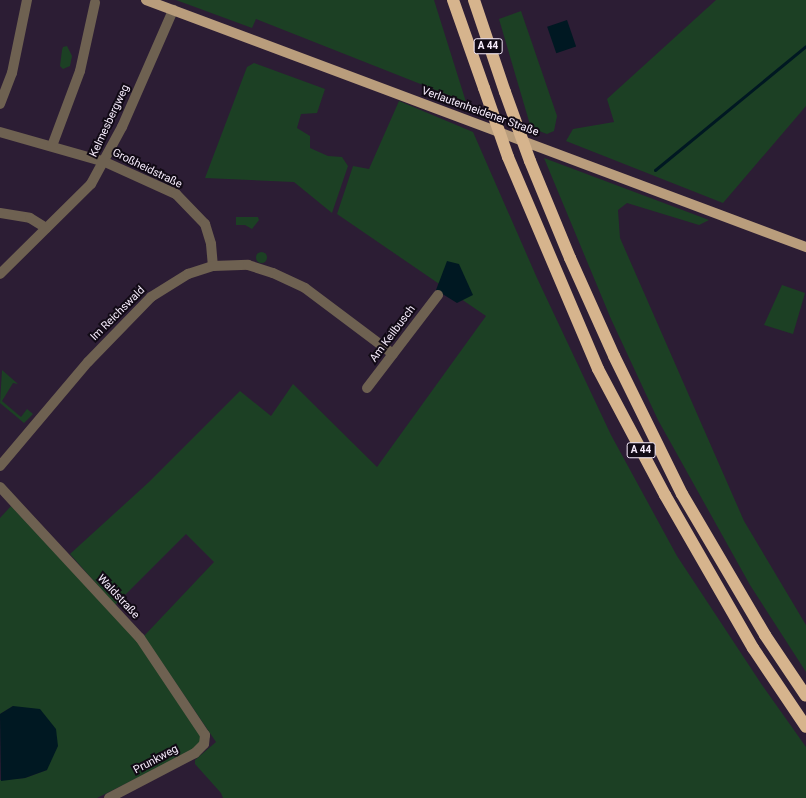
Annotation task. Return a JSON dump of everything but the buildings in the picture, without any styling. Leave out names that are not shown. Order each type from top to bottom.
[{"type":"highway","name":"A 44","points":[[453,0],[508,156],[552,263],[606,383],[665,495],[753,648],[806,727]]},
{"type":"highway","name":"A 44","points":[[474,0],[530,161],[595,314],[682,494],[765,635],[806,696]]},
{"type":"main road","name":"Verlautenheidener Straße","points":[[146,0],[806,247]]},
{"type":"street","points":[[0,104],[12,72],[27,0]]},
{"type":"street","points":[[52,146],[80,71],[95,3]]},
{"type":"street","name":"Kelmesbergweg","points":[[0,274],[91,184],[105,162],[173,10]]},
{"type":"street","name":"Großheidstraße","points":[[0,132],[105,162],[176,194],[194,210],[205,224],[211,244],[213,266]]},
{"type":"street","points":[[0,212],[30,218],[46,228]]},
{"type":"street","name":"Im Reichswald","points":[[0,466],[88,362],[151,297],[188,274],[213,266],[248,265],[286,279],[305,288],[393,354]]},
{"type":"street","name":"Am Keilbusch","points":[[368,388],[438,295]]},
{"type":"street","name":"Waldstraße","points":[[0,487],[140,638],[205,735]]},
{"type":"street","name":"Prunkweg","points":[[109,798],[195,753],[204,744],[205,735]]},
{"type":"green space","points":[[176,0],[434,0],[466,102],[256,19],[252,28]]},
{"type":"green space","points":[[716,0],[806,0],[806,106],[723,203],[566,141],[573,129],[614,122],[607,99]]},
{"type":"green space","points":[[521,11],[557,116],[554,131],[547,134],[531,128],[499,19]]},
{"type":"green space","points":[[67,46],[72,56],[70,66],[63,69],[60,66],[62,50],[63,47]]},
{"type":"green space","points":[[254,63],[325,89],[317,113],[301,114],[297,128],[310,136],[310,148],[328,156],[342,157],[348,166],[332,213],[294,182],[205,178],[247,67]]},
{"type":"green space","points":[[399,101],[473,132],[537,278],[611,435],[677,556],[762,685],[806,747],[806,798],[223,798],[221,793],[195,764],[195,760],[216,742],[144,636],[214,562],[186,534],[115,605],[70,554],[149,482],[240,391],[271,416],[293,384],[377,467],[486,316],[337,214],[353,166],[369,169]]},
{"type":"green space","points":[[544,158],[709,220],[699,225],[627,203],[618,210],[620,238],[744,521],[806,625],[806,672],[750,585],[658,420],[611,319]]},
{"type":"green space","points":[[236,217],[258,217],[259,220],[252,229],[245,225],[236,225]]},
{"type":"green space","points":[[261,251],[265,253],[267,257],[265,261],[261,263],[257,261],[255,257],[257,253]]},
{"type":"green space","points":[[782,285],[805,293],[793,334],[764,325]]},
{"type":"green space","points":[[2,370],[18,384],[13,383],[2,401],[21,417],[27,409],[33,414],[24,423],[0,403]]},
{"type":"green space","points":[[11,506],[137,641],[201,736],[201,743],[193,750],[97,798],[0,798],[0,780],[25,778],[47,770],[13,706],[0,714],[0,518]]},
{"type":"water","points":[[567,20],[576,46],[556,53],[547,27]]},
{"type":"water","points":[[447,261],[459,264],[473,295],[457,303],[436,290]]},
{"type":"water","points":[[13,706],[40,709],[56,729],[58,746],[47,770],[25,778],[1,781],[0,714]]},
{"type":"waterway","points":[[655,170],[806,46]]}]
